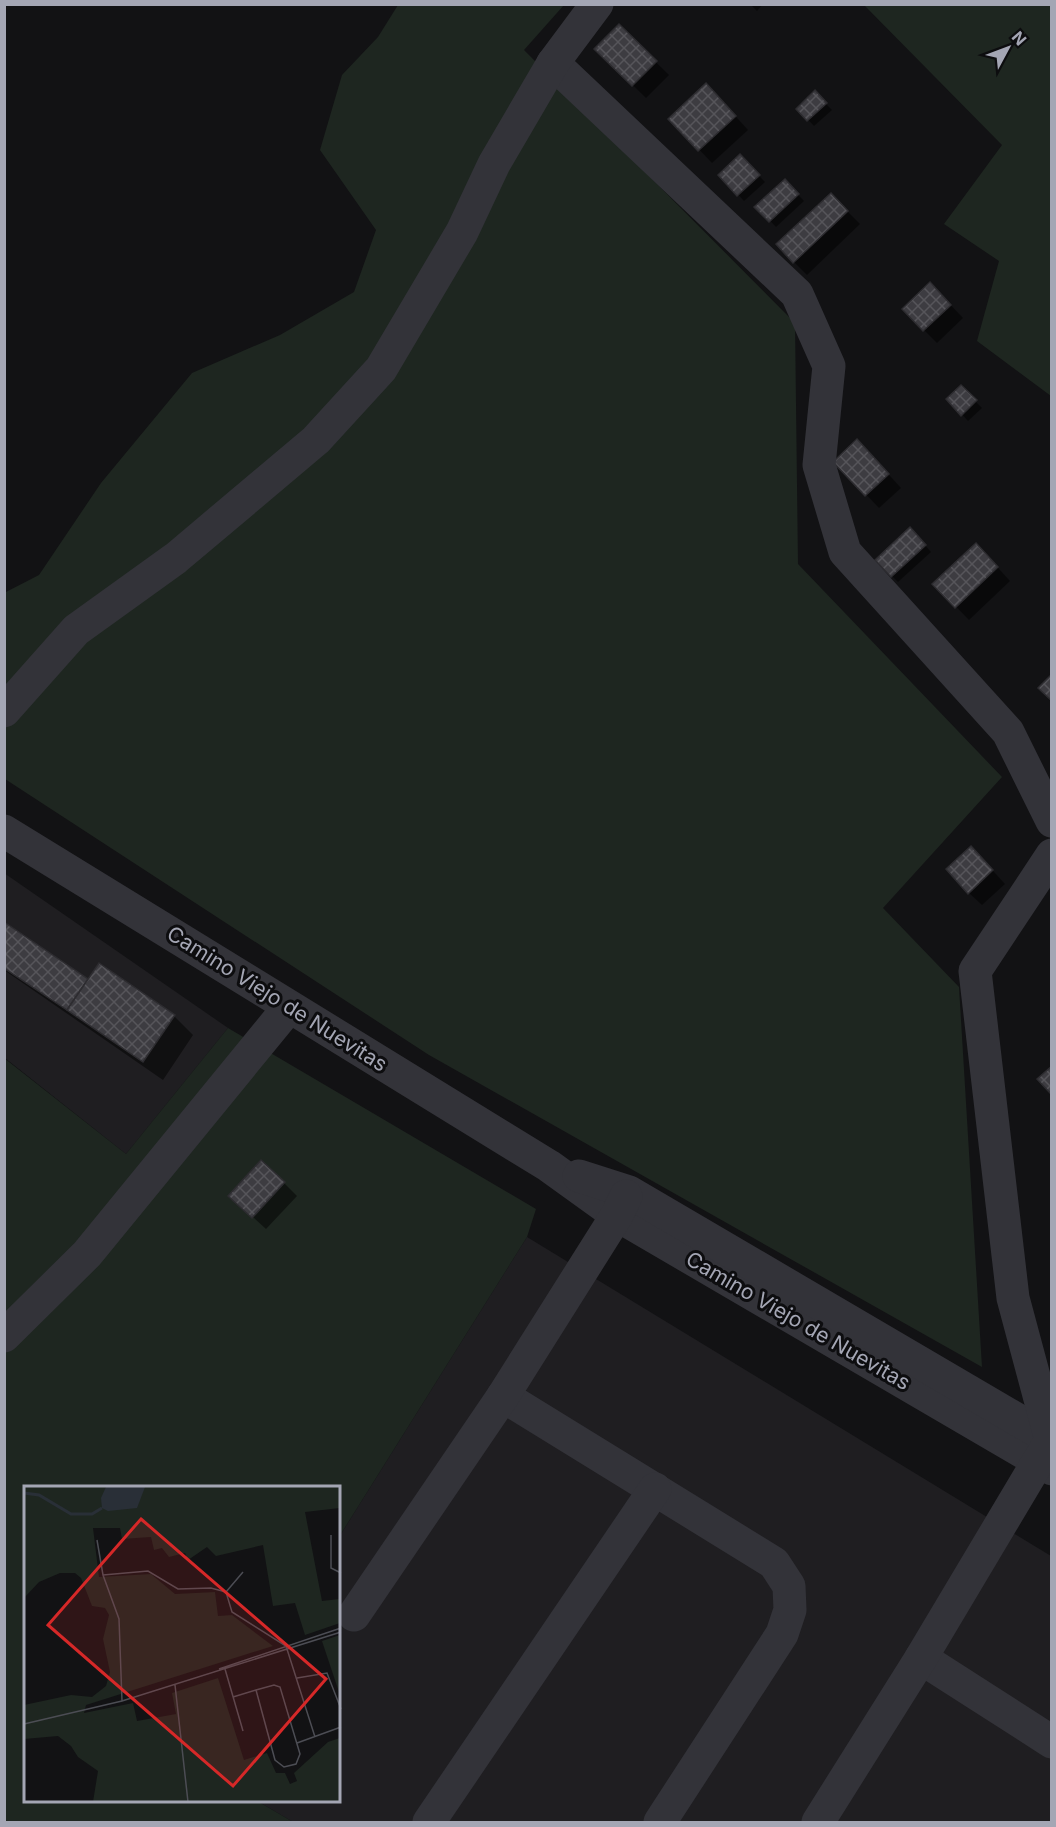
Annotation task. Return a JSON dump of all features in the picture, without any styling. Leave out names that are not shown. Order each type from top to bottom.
[{"type":"street","points":[[4,711],[76,630],[176,558],[316,440],[381,369],[462,232],[494,165],[553,63],[597,4]]},
{"type":"street","points":[[553,63],[797,294],[829,366],[819,465],[845,552],[1008,732],[1052,821]]},
{"type":"street","name":"Camino Viejo de Nuevitas","points":[[4,831],[549,1166],[623,1203],[1048,1452]]},
{"type":"street","points":[[818,1822],[1048,1452],[1013,1298],[975,971],[1052,855]]},
{"type":"street","points":[[4,1336],[87,1254],[289,1007]]},
{"type":"street","points":[[354,1614],[503,1396],[623,1203]]},
{"type":"street","points":[[503,1396],[774,1563],[789,1586],[790,1610],[782,1634],[660,1822]]},
{"type":"street","points":[[429,1822],[655,1489]]},
{"type":"street","points":[[921,1658],[1052,1742]]},
{"type":"shaded area","points":[[398,5],[564,5],[524,50],[795,323],[798,564],[1002,777],[883,908],[959,987],[982,1367],[429,1055],[5,779],[4,593],[39,575],[101,483],[192,373],[280,335],[354,292],[376,230],[320,150],[342,75],[378,37]]},
{"type":"shaded area","points":[[864,5],[1051,5],[1051,396],[977,341],[999,261],[944,224],[1002,145]]},
{"type":"shaded area","points":[[4,873],[228,1028],[126,1154],[5,1058]]},
{"type":"shaded area","points":[[228,1028],[536,1209],[527,1237],[340,1535],[340,1486],[24,1486],[24,1803],[261,1803],[293,1822],[5,1822],[4,1058],[126,1154]]},
{"type":"shaded area","points":[[527,1237],[1051,1556],[1051,1822],[293,1822],[261,1803],[340,1803],[340,1535]]},
{"type":"building","points":[[619,24],[657,61],[632,86],[594,49]]},
{"type":"building","points":[[706,83],[736,116],[698,151],[668,119]]},
{"type":"building","points":[[815,90],[827,103],[807,121],[796,109]]},
{"type":"building","points":[[740,154],[760,175],[737,196],[718,175]]},
{"type":"building","points":[[785,179],[799,194],[769,222],[754,207]]},
{"type":"building","points":[[831,193],[848,211],[793,263],[776,244]]},
{"type":"building","points":[[930,282],[951,305],[923,331],[902,309]]},
{"type":"building","points":[[961,385],[977,400],[961,416],[946,399]]},
{"type":"building","points":[[857,439],[889,474],[865,496],[833,462]]},
{"type":"building","points":[[910,527],[926,545],[891,577],[875,560]]},
{"type":"building","points":[[976,543],[998,567],[955,608],[932,584]]},
{"type":"building","points":[[1052,674],[1052,701],[1038,688]]},
{"type":"building","points":[[971,846],[993,870],[968,894],[946,869]]},
{"type":"building","points":[[4,922],[88,979],[67,1010],[4,968]]},
{"type":"building","points":[[99,963],[175,1015],[143,1062],[67,1010]]},
{"type":"building","points":[[1052,1066],[1052,1095],[1037,1079]]},
{"type":"building","points":[[261,1160],[285,1182],[252,1218],[228,1196]]}]
